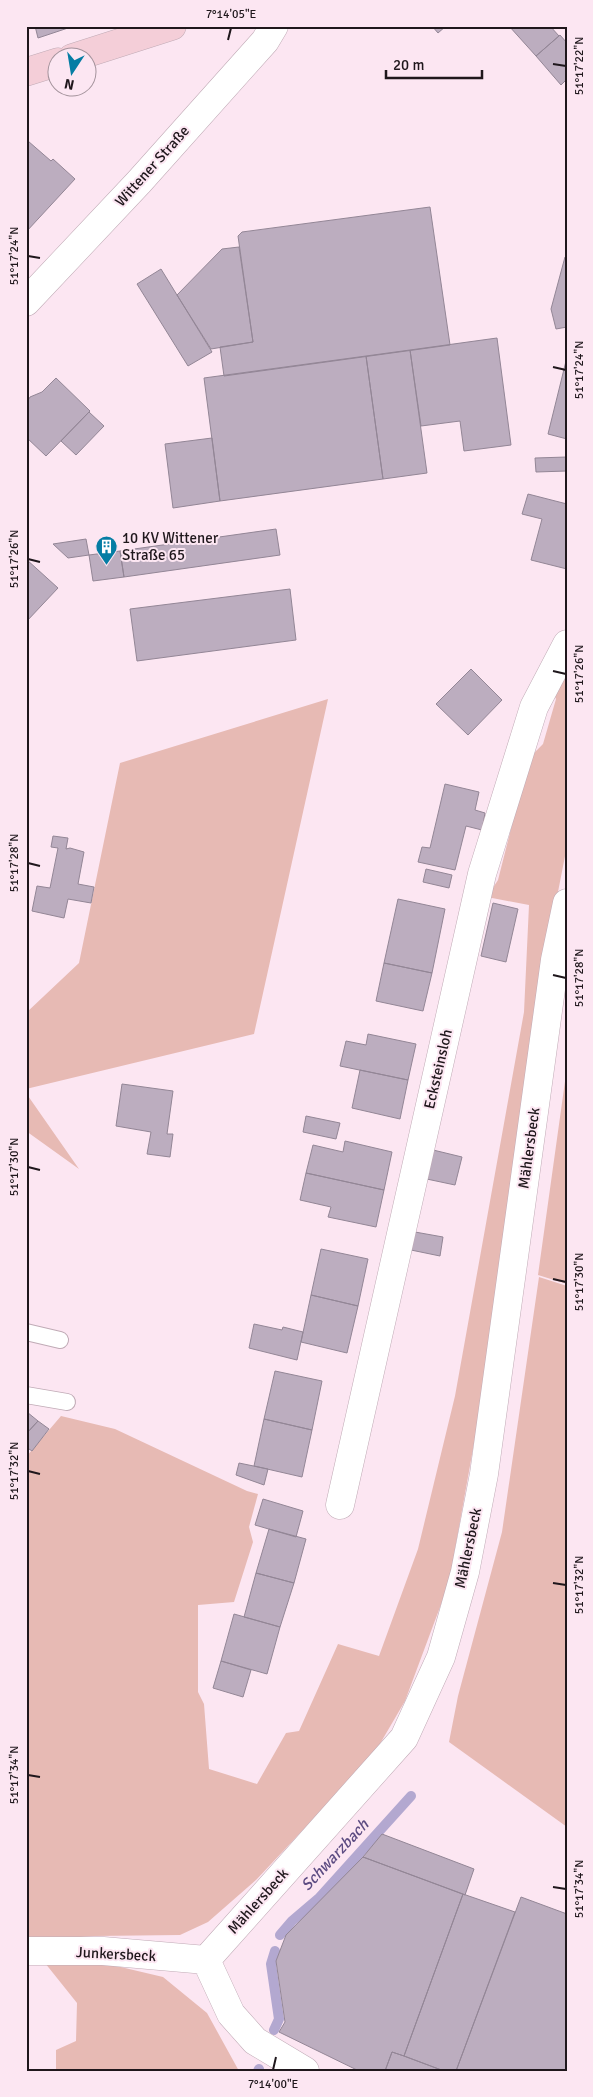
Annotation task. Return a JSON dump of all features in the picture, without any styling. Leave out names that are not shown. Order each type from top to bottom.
[{"type":"main road","points":[[98,50],[172,26]]},
{"type":"main road","points":[[26,72],[48,65]]},
{"type":"street","name":"Wittener Straße","points":[[26,302],[205,108],[265,41],[274,26]]},
{"type":"street","name":"Ecksteinsloh","points":[[340,1504],[482,874],[534,707],[567,644]]},
{"type":"street","name":"Mählersbeck","points":[[206,1960],[404,1738],[441,1657],[465,1572],[484,1474],[555,960],[567,903]]},
{"type":"street","name":"Junkersbeck","points":[[26,1951],[103,1951],[206,1960]]},
{"type":"street","points":[[206,1960],[231,2014],[255,2041],[304,2071]]},
{"type":"lane","points":[[26,1332],[60,1340]]},
{"type":"lane","points":[[26,1396],[67,1402]]},
{"type":"shaded area","points":[[567,660],[567,846],[535,1009],[478,1421],[449,1583],[405,1701],[374,1754],[257,1879],[208,1922],[180,1935],[94,1936],[26,1941],[26,1457],[61,1416],[115,1429],[247,1491],[258,1494],[249,1527],[253,1542],[234,1602],[198,1605],[198,1692],[204,1704],[209,1769],[257,1784],[286,1733],[299,1731],[338,1644],[379,1656],[418,1549],[455,1396],[524,1012],[529,905],[487,897],[498,880],[529,758],[543,744],[556,699],[550,686]]},
{"type":"shaded area","points":[[328,699],[254,1034],[26,1089],[26,1013],[79,963],[120,763]]},
{"type":"shaded area","points":[[567,1067],[567,1284],[538,1275]]},
{"type":"shaded area","points":[[26,1093],[79,1169],[26,1131]]},
{"type":"shaded area","points":[[539,1277],[567,1286],[567,1827],[449,1742],[458,1696],[502,1532]]},
{"type":"shaded area","points":[[45,1963],[108,1964],[163,1977],[207,2013],[239,2071],[56,2071],[56,2050],[76,2041],[77,2003]]},
{"type":"building","points":[[35,26],[74,26],[38,38]]},
{"type":"building","points":[[432,26],[446,26],[438,33]]},
{"type":"building","points":[[509,26],[550,26],[559,36],[536,56]]},
{"type":"building","points":[[560,35],[567,43],[567,79],[561,85],[536,56]]},
{"type":"building","points":[[28,141],[51,161],[53,159],[75,179],[26,232],[26,143]]},
{"type":"building","points":[[430,207],[450,345],[224,376],[220,347],[253,342],[238,236],[242,232]]},
{"type":"building","points":[[239,247],[253,342],[211,349],[177,295],[222,249]]},
{"type":"building","points":[[565,257],[567,258],[567,327],[556,329],[551,309]]},
{"type":"building","points":[[161,269],[212,352],[188,366],[137,284]]},
{"type":"building","points":[[497,338],[511,445],[464,451],[460,421],[421,426],[410,350]]},
{"type":"building","points":[[410,350],[427,473],[383,479],[366,356]]},
{"type":"building","points":[[366,356],[383,479],[220,501],[204,378]]},
{"type":"building","points":[[567,357],[567,439],[548,434]]},
{"type":"building","points":[[56,378],[90,411],[46,456],[26,437],[26,404],[30,397],[42,392]]},
{"type":"building","points":[[89,412],[104,426],[76,455],[61,441]]},
{"type":"building","points":[[212,438],[220,501],[173,508],[165,444]]},
{"type":"building","points":[[567,457],[567,471],[536,472],[535,458]]},
{"type":"building","points":[[528,494],[567,504],[567,569],[531,560],[542,519],[522,514]]},
{"type":"building","points":[[276,529],[280,555],[124,577],[120,551]]},
{"type":"building","points":[[86,539],[89,555],[68,558],[53,544]]},
{"type":"building","name":"10 KV Wittener Straße 65","points":[[120,551],[124,577],[93,581],[89,555]]},
{"type":"building","points":[[26,559],[58,588],[26,622]]},
{"type":"building","points":[[290,589],[296,640],[137,661],[130,609]]},
{"type":"building","points":[[471,669],[502,700],[468,735],[436,704]]},
{"type":"building","points":[[445,784],[479,792],[475,810],[485,813],[482,830],[466,826],[455,870],[418,862],[422,847],[430,848]]},
{"type":"building","points":[[53,836],[68,838],[66,849],[70,848],[84,852],[78,884],[94,887],[91,903],[68,899],[64,918],[32,911],[37,886],[50,888],[58,848],[51,847]]},
{"type":"building","points":[[426,869],[452,875],[449,888],[423,882]]},
{"type":"building","points":[[398,899],[445,909],[432,973],[384,963]]},
{"type":"building","points":[[493,903],[518,909],[506,962],[481,956]]},
{"type":"building","points":[[384,963],[432,973],[423,1011],[376,1001]]},
{"type":"building","points":[[368,1034],[416,1044],[408,1080],[340,1066],[346,1041],[366,1045]]},
{"type":"building","points":[[360,1070],[408,1080],[400,1119],[352,1108]]},
{"type":"building","points":[[122,1084],[173,1091],[167,1134],[173,1134],[170,1157],[147,1154],[151,1132],[116,1126]]},
{"type":"building","points":[[306,1116],[340,1123],[336,1139],[303,1132]]},
{"type":"building","points":[[345,1141],[392,1152],[384,1190],[306,1173],[313,1145],[343,1152]]},
{"type":"building","points":[[429,1149],[462,1157],[455,1185],[422,1178]]},
{"type":"building","points":[[306,1173],[384,1190],[376,1227],[328,1217],[331,1207],[300,1200]]},
{"type":"building","points":[[415,1232],[443,1237],[440,1256],[411,1250]]},
{"type":"building","points":[[321,1249],[368,1259],[358,1306],[311,1295]]},
{"type":"building","points":[[311,1295],[358,1306],[347,1353],[301,1342]]},
{"type":"building","points":[[254,1324],[282,1330],[283,1327],[303,1332],[297,1360],[249,1348]]},
{"type":"building","points":[[275,1371],[322,1381],[312,1430],[264,1419]]},
{"type":"building","points":[[26,1412],[38,1421],[26,1434]]},
{"type":"building","points":[[264,1419],[312,1430],[302,1477],[254,1466]]},
{"type":"building","points":[[38,1421],[49,1429],[32,1451],[26,1447],[26,1434]]},
{"type":"building","points":[[239,1463],[268,1469],[264,1485],[236,1475]]},
{"type":"building","points":[[263,1499],[303,1511],[296,1537],[255,1525]]},
{"type":"building","points":[[269,1529],[306,1539],[294,1583],[256,1573]]},
{"type":"building","points":[[256,1573],[294,1583],[280,1627],[244,1617]]},
{"type":"building","points":[[234,1614],[280,1627],[267,1674],[221,1661]]},
{"type":"building","points":[[221,1661],[251,1670],[243,1697],[213,1688]]},
{"type":"building","points":[[382,1834],[474,1869],[465,1895],[363,1857]]},
{"type":"building","points":[[363,1857],[463,1894],[404,2056],[392,2052],[385,2071],[359,2071],[279,2032],[285,2022],[276,1961],[286,1935]]},
{"type":"building","points":[[463,1894],[515,1912],[456,2071],[444,2071],[404,2056]]},
{"type":"building","points":[[521,1897],[567,1914],[567,2071],[456,2071]]},
{"type":"building","points":[[392,2052],[404,2056],[444,2071],[385,2071]]},
{"type":"waterway","name":"Schwarzbach","points":[[280,1935],[292,1921],[319,1898],[411,1796]]},
{"type":"waterway","name":"Schwarzbach","points":[[274,2030],[279,2019],[271,1964],[275,1951]]},
{"type":"place","name":"10 KV Wittener Straße 65","points":[[106,566]]}]
